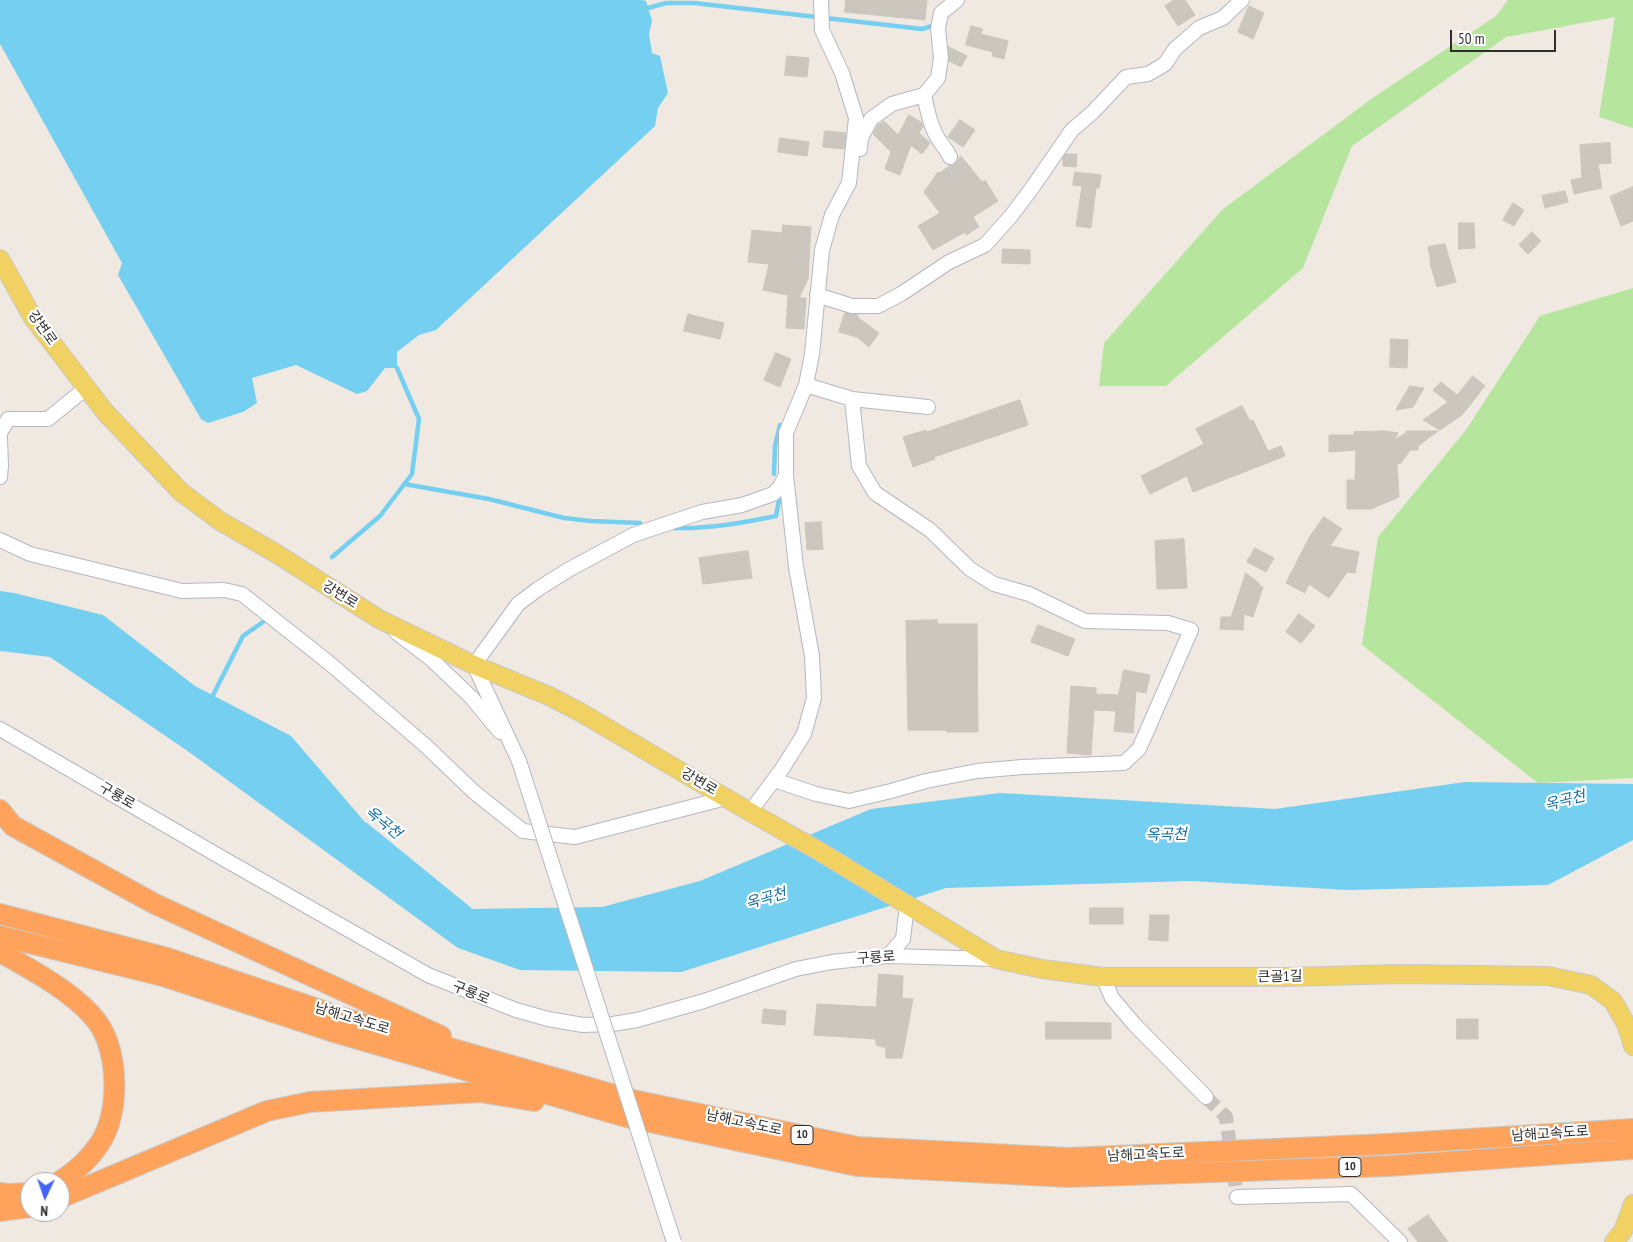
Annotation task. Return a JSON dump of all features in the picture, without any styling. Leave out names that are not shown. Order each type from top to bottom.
[{"type":"highway","points":[[0,810],[13,826],[155,904],[497,1062]]},
{"type":"highway","name":"남해고속도로","points":[[0,914],[167,958],[341,1017],[633,1100],[858,1147],[1068,1158],[1386,1144],[1633,1128]]},
{"type":"highway","name":"남해고속도로","points":[[0,936],[163,976],[337,1033],[626,1117],[857,1166],[1068,1177],[1389,1166],[1633,1148]]},
{"type":"highway","points":[[0,952],[70,996],[81,1005],[106,1036],[114,1080],[109,1122],[101,1142],[70,1175]]},
{"type":"highway","points":[[70,1194],[267,1112],[310,1102],[480,1092],[626,1117]]},
{"type":"highway","points":[[0,1193],[20,1193]]},
{"type":"highway","points":[[0,1211],[20,1208]]},
{"type":"main road","name":"강변로","points":[[0,259],[33,318],[105,412],[181,492],[220,521],[379,619],[474,665],[549,696],[580,712],[819,851],[907,906]]},
{"type":"main road","name":"큰골1길","points":[[907,906],[996,959],[1042,969],[1103,977],[1286,977],[1401,974],[1548,976],[1591,986],[1613,1001],[1626,1024],[1633,1046]]},
{"type":"main road","points":[[1614,1242],[1623,1231],[1633,1204]]},
{"type":"street","points":[[821,0],[822,30],[842,73],[856,118],[849,182]]},
{"type":"street","points":[[750,812],[774,780],[804,734],[814,698],[812,656],[796,567],[786,475],[786,433],[806,385],[812,354],[822,250],[832,215],[860,164],[861,138],[871,119],[892,104],[924,95],[938,78],[941,58],[938,28],[941,13],[957,0]]},
{"type":"street","points":[[817,295],[852,306],[878,306],[901,294],[949,262],[985,245],[1011,216],[1072,130],[1093,112],[1126,78],[1148,74],[1165,64],[1175,49],[1199,28],[1223,18],[1242,0]]},
{"type":"street","points":[[924,95],[930,122],[950,157]]},
{"type":"street","points":[[806,385],[852,400],[928,407]]},
{"type":"street","points":[[0,433],[8,419],[48,419],[86,388]]},
{"type":"street","points":[[774,780],[816,794],[849,801],[926,781],[977,772],[1022,767],[1124,762],[1140,748],[1191,630],[1168,623],[1085,621],[1029,594],[994,584],[970,569],[930,530],[875,494],[859,466],[852,400]]},
{"type":"street","points":[[0,437],[0,476]]},
{"type":"street","points":[[674,1242],[519,761],[474,665],[518,604],[568,570],[633,535],[702,512],[742,505],[773,494],[780,487],[786,475]]},
{"type":"street","points":[[0,540],[30,554],[182,591],[224,590],[242,594],[328,662],[426,746],[474,792],[523,831],[575,837],[726,798]]},
{"type":"street","points":[[379,619],[431,660],[471,696],[512,746]]},
{"type":"street","name":"구룡로","points":[[0,729],[428,975],[516,1010],[548,1019],[583,1025],[613,1024],[637,1020],[704,1001],[796,969],[832,962],[888,956],[996,959]]},
{"type":"street","points":[[888,956],[903,939],[907,906]]},
{"type":"street","points":[[1103,977],[1112,998],[1134,1024],[1206,1097]]},
{"type":"street","points":[[1237,1197],[1351,1194],[1400,1242]]},
{"type":"green space","points":[[1508,0],[1633,0],[1633,128],[1599,117],[1615,17],[1506,37],[1352,146],[1303,268],[1166,386],[1099,386],[1104,343],[1223,209],[1374,97],[1496,16]]},
{"type":"green space","points":[[1633,288],[1633,778],[1538,783],[1362,645],[1378,537],[1466,430],[1540,316]]},
{"type":"water","points":[[0,0],[642,0],[646,1],[652,21],[649,34],[652,53],[660,56],[668,93],[658,108],[655,126],[436,330],[419,335],[397,352],[397,368],[385,368],[367,391],[357,394],[296,365],[252,378],[257,403],[243,412],[208,423],[201,419],[118,275],[122,263],[0,44]]},
{"type":"water","points":[[0,591],[103,615],[195,686],[291,736],[370,828],[470,909],[602,907],[700,881],[871,809],[1000,793],[1275,809],[1465,782],[1633,784],[1633,840],[1548,885],[1347,890],[1191,881],[946,888],[681,972],[520,970],[458,948],[189,752],[50,657],[0,651]]},
{"type":"building","points":[[846,0],[927,0],[925,20],[845,12]]},
{"type":"building","points":[[1174,0],[1185,0],[1195,15],[1178,26],[1165,6]]},
{"type":"building","points":[[1249,6],[1264,13],[1253,39],[1238,32]]},
{"type":"building","points":[[971,26],[983,29],[981,34],[1008,41],[1004,59],[992,56],[993,52],[966,45]]},
{"type":"building","points":[[949,47],[967,56],[961,67],[949,61]]},
{"type":"building","points":[[787,56],[809,58],[807,77],[785,75]]},
{"type":"building","points":[[909,115],[921,122],[923,126],[919,133],[930,143],[922,154],[911,145],[900,175],[885,169],[891,152],[873,134],[878,125],[884,121],[898,135]]},
{"type":"building","points":[[960,120],[975,130],[963,147],[948,137]]},
{"type":"building","points":[[825,131],[846,133],[844,149],[823,147]]},
{"type":"building","points":[[780,138],[809,142],[807,156],[778,152]]},
{"type":"building","points":[[1610,143],[1611,163],[1598,164],[1602,188],[1574,194],[1571,180],[1582,178],[1580,145]]},
{"type":"building","points":[[1066,154],[1077,154],[1076,167],[1063,166],[1063,158]]},
{"type":"building","points":[[961,156],[982,182],[985,180],[998,201],[973,217],[979,227],[966,235],[965,232],[933,250],[918,226],[940,213],[924,192],[938,172],[940,173],[949,166],[954,165]]},
{"type":"building","points":[[1075,172],[1101,175],[1099,188],[1096,188],[1091,228],[1076,226],[1082,186],[1073,185]]},
{"type":"building","points":[[1633,187],[1633,221],[1621,226],[1610,197]]},
{"type":"building","points":[[1565,191],[1568,202],[1545,208],[1542,196]]},
{"type":"building","points":[[1513,203],[1524,210],[1514,226],[1503,220]]},
{"type":"building","points":[[1459,223],[1474,223],[1475,248],[1459,249]]},
{"type":"building","points":[[783,225],[811,227],[808,279],[799,298],[806,298],[804,329],[786,328],[788,295],[763,290],[769,264],[748,262],[752,230],[782,233]]},
{"type":"building","points":[[1532,232],[1541,241],[1528,254],[1519,245]]},
{"type":"building","points":[[1445,244],[1456,282],[1437,287],[1430,263],[1428,247]]},
{"type":"building","points":[[1003,249],[1030,250],[1030,264],[1002,263]]},
{"type":"building","points":[[845,313],[858,315],[857,317],[879,333],[869,347],[857,337],[839,332]]},
{"type":"building","points":[[688,314],[724,323],[720,339],[684,331]]},
{"type":"building","points":[[1391,339],[1408,340],[1407,368],[1390,367]]},
{"type":"building","points":[[776,353],[791,359],[780,387],[764,380]]},
{"type":"building","points":[[1473,376],[1485,386],[1462,415],[1440,430],[1423,420],[1448,402],[1433,390],[1441,382],[1457,395]]},
{"type":"building","points":[[1410,386],[1424,388],[1413,407],[1396,410]]},
{"type":"building","points":[[1020,400],[1028,425],[934,457],[935,459],[913,467],[903,437],[926,430],[926,432]]},
{"type":"building","points":[[1242,406],[1250,421],[1253,420],[1268,451],[1281,446],[1285,456],[1193,492],[1187,476],[1150,494],[1141,476],[1204,444],[1196,429]]},
{"type":"building","points":[[1385,431],[1398,433],[1394,440],[1406,433],[1406,431],[1438,431],[1418,446],[1418,450],[1410,450],[1401,463],[1397,464],[1399,497],[1371,509],[1347,509],[1347,480],[1355,480],[1356,450],[1329,452],[1329,435],[1354,435],[1354,432]]},
{"type":"building","points":[[1324,517],[1342,529],[1330,546],[1359,552],[1355,573],[1347,572],[1329,598],[1309,584],[1305,593],[1286,583],[1309,538]]},
{"type":"building","points":[[821,522],[823,549],[807,550],[805,523]]},
{"type":"building","points":[[1184,539],[1187,588],[1157,589],[1155,541]]},
{"type":"building","points":[[1255,548],[1274,558],[1266,572],[1247,562]]},
{"type":"building","points":[[748,551],[752,578],[703,584],[699,558]]},
{"type":"building","points":[[1246,573],[1260,584],[1259,586],[1263,587],[1253,617],[1244,614],[1243,630],[1220,629],[1221,617],[1231,617]]},
{"type":"building","points":[[1299,614],[1315,626],[1301,643],[1286,632]]},
{"type":"building","points":[[937,620],[937,624],[977,624],[978,732],[908,730],[906,621]]},
{"type":"building","points":[[1038,625],[1075,639],[1068,656],[1031,642]]},
{"type":"building","points":[[1124,670],[1150,675],[1146,693],[1136,691],[1133,733],[1114,731],[1116,711],[1094,710],[1091,755],[1067,753],[1071,686],[1096,688],[1096,694],[1118,695]]},
{"type":"building","points":[[1090,908],[1123,908],[1123,924],[1090,924]]},
{"type":"building","points":[[1150,915],[1169,915],[1168,941],[1149,940]]},
{"type":"building","points":[[879,974],[903,976],[902,998],[913,999],[902,1058],[886,1058],[886,1048],[876,1045],[876,1039],[814,1035],[817,1004],[876,1007]]},
{"type":"building","points":[[764,1009],[786,1011],[785,1025],[762,1023]]},
{"type":"building","points":[[1457,1019],[1478,1019],[1478,1039],[1457,1039]]},
{"type":"building","points":[[1046,1022],[1111,1023],[1111,1039],[1046,1039]]},
{"type":"building","points":[[1428,1215],[1448,1242],[1418,1242],[1408,1229]]},
{"type":"waterway","points":[[648,8],[666,3],[694,3],[922,29],[935,25]]},
{"type":"waterway","points":[[332,557],[380,516],[412,474],[419,419],[397,368]]},
{"type":"waterway","points":[[774,474],[775,446],[780,425]]},
{"type":"waterway","points":[[404,484],[489,499],[564,518],[640,523]]},
{"type":"waterway","points":[[674,528],[700,528],[776,516],[779,500]]},
{"type":"waterway","points":[[211,699],[243,636],[263,622]]},
{"type":"waterway","name":"옥곡천","points":[[366,825],[469,909]]},
{"type":"tunnel","points":[[1206,1097],[1226,1117],[1237,1197]]}]
